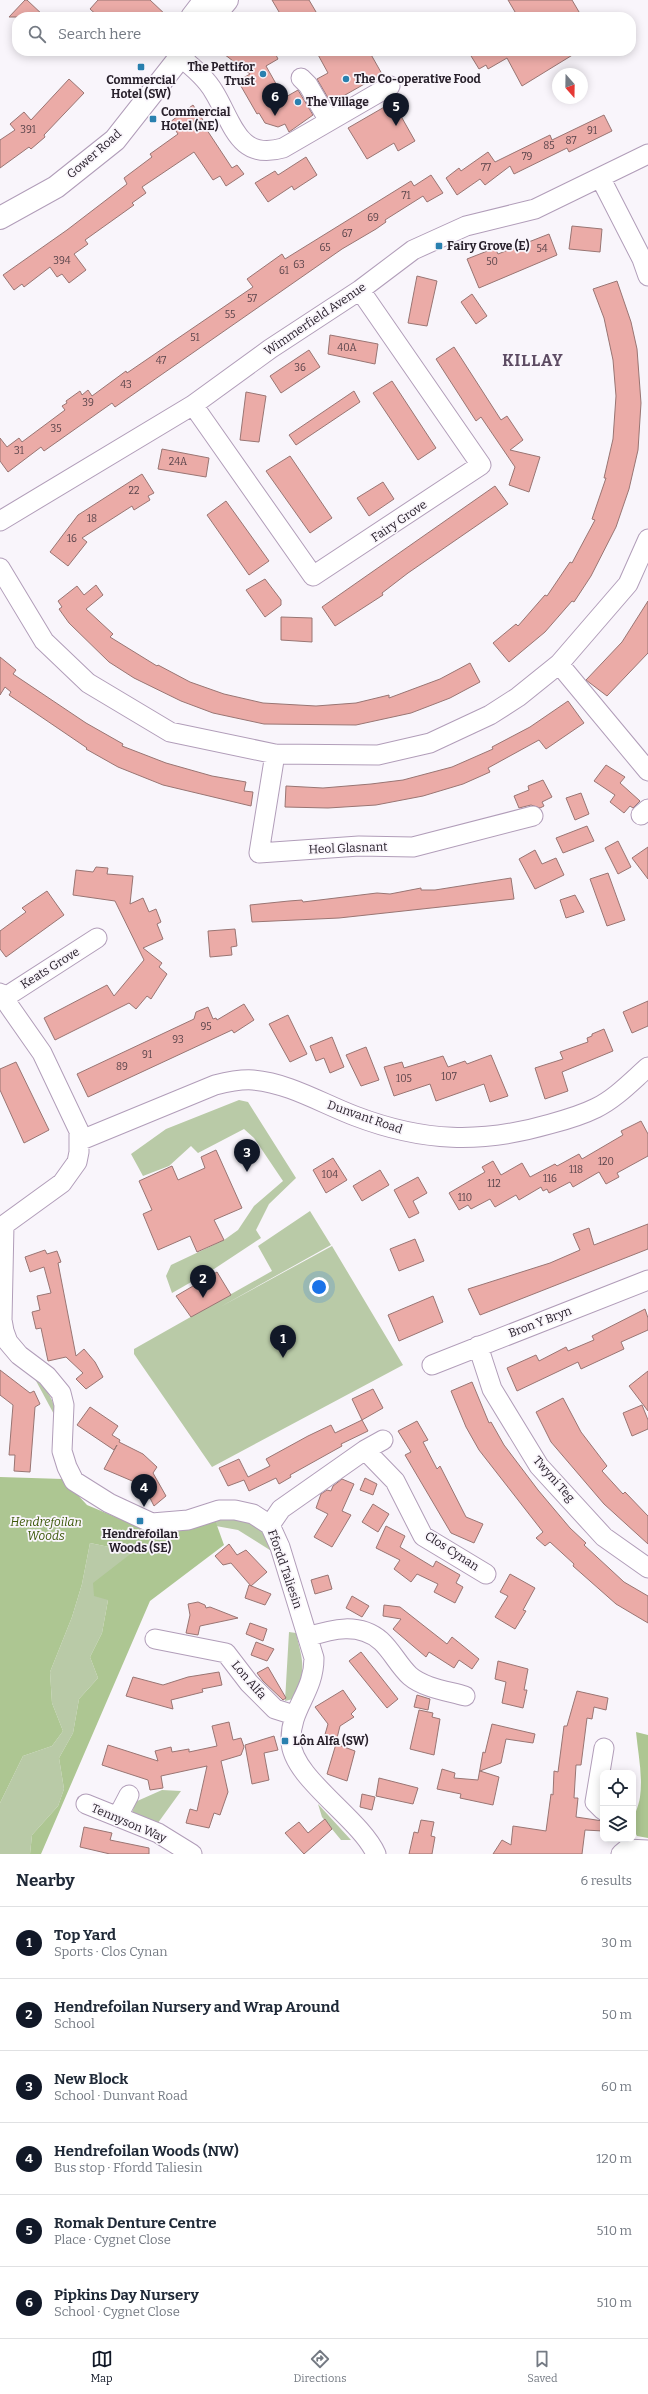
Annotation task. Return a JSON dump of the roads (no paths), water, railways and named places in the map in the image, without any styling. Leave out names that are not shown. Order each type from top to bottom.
[{"type":"main road","points":[[196,12],[205,0]]},
{"type":"main road","points":[[217,12],[227,0]]},
{"type":"main road","name":"Gower Road","points":[[0,218],[56,186],[115,140],[181,56]]},
{"type":"street","points":[[185,56],[214,91],[242,142],[256,150],[269,152],[283,148],[390,86]]},
{"type":"street","points":[[301,78],[308,84],[329,121]]},
{"type":"street","name":"Wimmerfield Avenue","points":[[0,521],[193,405],[270,349],[360,290],[413,250],[466,226],[535,209],[601,179],[648,154]]},
{"type":"street","points":[[601,179],[648,276]]},
{"type":"street","name":"Fairy Grove","points":[[193,405],[313,576],[448,488],[481,465],[360,290]]},
{"type":"street","points":[[0,568],[44,641],[88,683],[170,732],[276,754],[378,755],[430,743],[490,715],[518,697],[559,664],[628,584],[648,540]]},
{"type":"street","points":[[559,664],[648,771]]},
{"type":"street","name":"Heol Glasnant","points":[[276,754],[259,853],[359,846],[413,847],[533,816]]},
{"type":"street","name":"Keats Grove","points":[[2,995],[97,938]]},
{"type":"street","name":"Ffordd Taliesin","points":[[2,995],[42,1054],[79,1132],[77,1162],[62,1183],[2,1224],[1,1320],[8,1342],[19,1355],[47,1376],[61,1393],[64,1405],[62,1451],[67,1467],[74,1481],[109,1503],[152,1523],[188,1520],[219,1510],[235,1510],[253,1514],[270,1525],[280,1547],[314,1658],[314,1674],[308,1692],[294,1715],[291,1744],[296,1761],[360,1830],[376,1854]]},
{"type":"street","name":"Dunvant Road","points":[[79,1141],[215,1086],[237,1080],[254,1080],[279,1086],[356,1116],[411,1133],[453,1139],[501,1136],[542,1127],[597,1108],[648,1067]]},
{"type":"street","name":"Bron Y Bryn","points":[[432,1365],[648,1280]]},
{"type":"street","name":"Twyni Teg","points":[[478,1346],[492,1389],[539,1466],[604,1537],[648,1568]]},
{"type":"street","points":[[270,1525],[282,1509],[365,1450],[383,1440]]},
{"type":"street","name":"Clos Cynan","points":[[365,1450],[395,1480],[423,1536],[486,1574]]},
{"type":"street","points":[[308,1637],[337,1628],[360,1630],[380,1640],[410,1676],[428,1685],[465,1696]]},
{"type":"street","name":"Lon Alfa","points":[[155,1639],[226,1653],[249,1683],[275,1708],[294,1715]]},
{"type":"street","points":[[600,1807],[595,1802],[604,1748]]},
{"type":"street","points":[[118,1816],[129,1795]]},
{"type":"street","name":"Tennyson Way","points":[[86,1804],[158,1833],[192,1854]]},
{"type":"street","points":[[624,1847],[648,1850]]},
{"type":"place","name":"Commercial Hotel (SW)","points":[[141,67]]},
{"type":"place","name":"The Pettifor Trust","points":[[263,74]]},
{"type":"place","name":"The Co-operative Food","points":[[346,79]]},
{"type":"place","name":"The Village","points":[[298,102]]},
{"type":"place","name":"Pipkins Day Nursery","points":[[275,116]]},
{"type":"place","name":"Commercial Hotel (NE)","points":[[153,119]]},
{"type":"place","name":"Romak Denture Centre","points":[[396,126]]},
{"type":"place","name":"Fairy Grove (E)","points":[[439,246]]},
{"type":"place","name":"New Block","points":[[247,1172]]},
{"type":"place","name":"Hendrefoilan Nursery and Wrap Around","points":[[203,1298]]},
{"type":"place","name":"Top Yard","points":[[283,1358]]},
{"type":"place","name":"Hendrefoilan Woods (NW)","points":[[144,1507]]},
{"type":"place","name":"Hendrefoilan Woods (SE)","points":[[140,1521]]},
{"type":"place","name":"Lôn Alfa (SW)","points":[[285,1741]]},
{"type":"district","name":"KILLAY","points":[[533,360]]},
{"type":"park label","name":"Hendrefoilan Woods","points":[[46,1529]]}]
